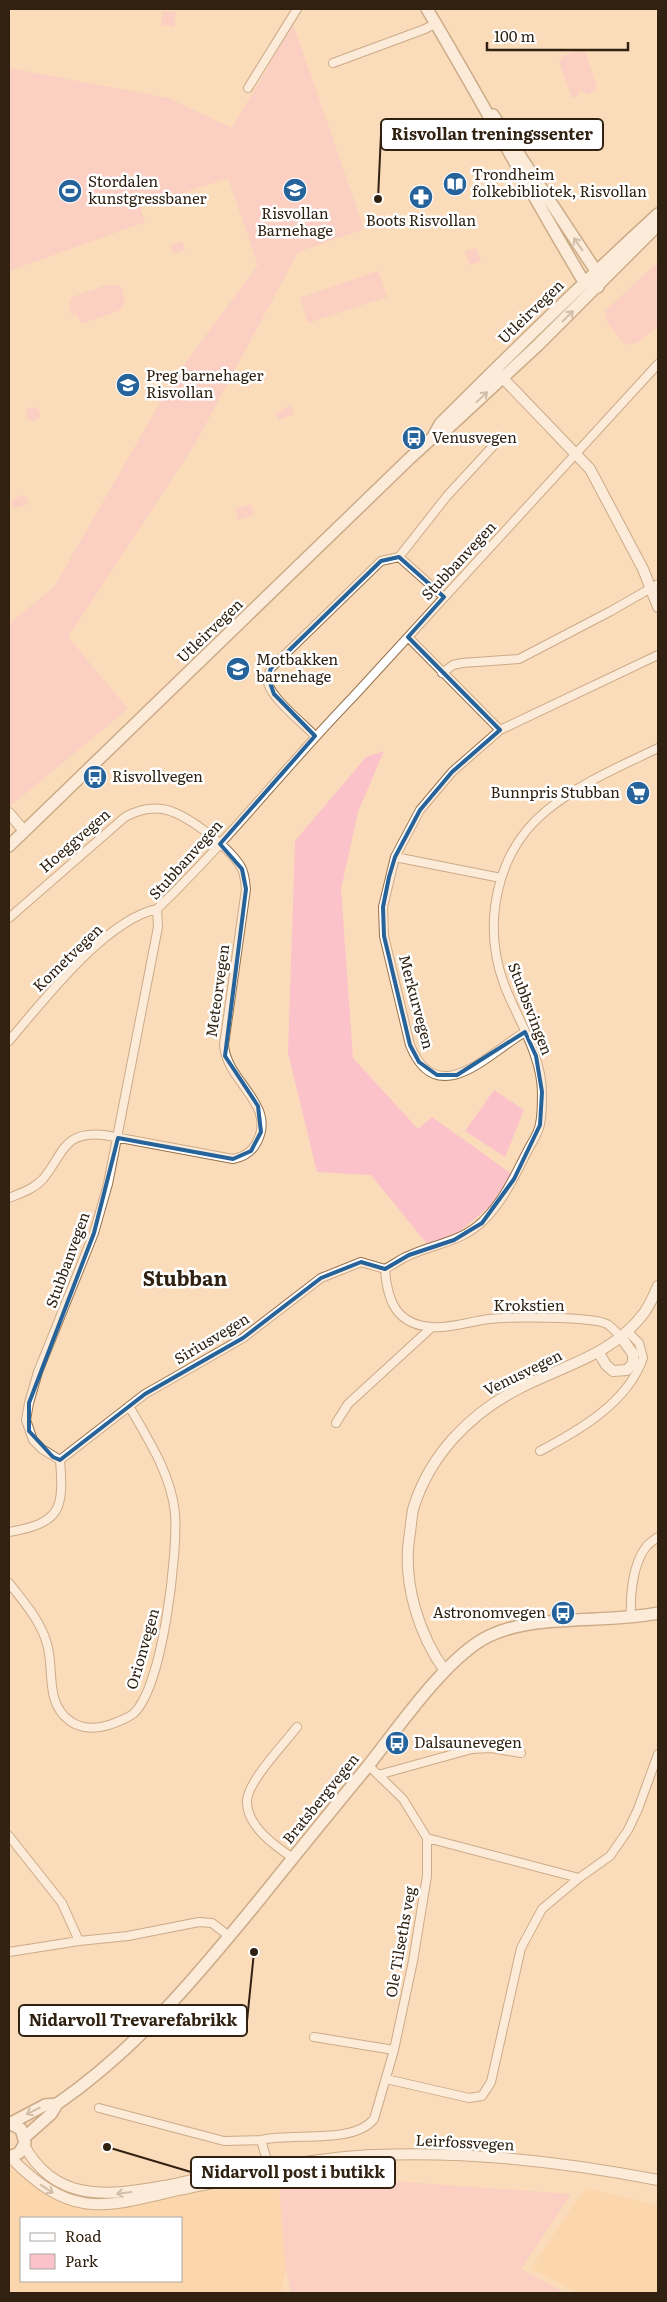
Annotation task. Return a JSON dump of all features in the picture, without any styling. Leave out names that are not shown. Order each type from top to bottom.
[{"type":"main road","points":[[427,9],[481,100],[496,133],[584,282],[598,286],[596,271],[503,128],[481,100]]},
{"type":"main road","name":"Utleirvegen","points":[[499,373],[584,282],[658,214]]},
{"type":"main road","name":"Utleirvegen","points":[[9,846],[433,438],[440,424],[598,286],[658,225]]},
{"type":"main road","name":"Bratsbergvegen","points":[[9,2157],[19,2153],[24,2141],[57,2104],[91,2080],[146,2031],[191,1982],[445,1671],[472,1645],[509,1628],[551,1623],[631,1618],[658,1613]]},
{"type":"main road","name":"Bratsbergvegen","points":[[10,2123],[45,2105],[57,2104]]},
{"type":"main road","points":[[10,2123],[21,2129],[24,2141]]},
{"type":"street","points":[[248,88],[297,9]]},
{"type":"street","points":[[333,63],[425,29],[436,23]]},
{"type":"street","name":"Stubbanvegen","points":[[60,1460],[42,1449],[33,1440],[26,1420],[29,1403],[38,1372],[94,1233],[108,1184],[158,927],[158,909],[220,844],[315,736],[658,364]]},
{"type":"street","points":[[499,373],[576,454],[596,478],[655,586],[658,607]]},
{"type":"street","points":[[315,736],[274,694],[269,685],[268,677],[271,668],[375,566],[381,561],[399,557],[447,496],[494,445]]},
{"type":"street","points":[[399,557],[444,597]]},
{"type":"street","points":[[442,672],[453,665],[462,663],[519,659],[655,586]]},
{"type":"street","points":[[408,637],[500,730]]},
{"type":"street","name":"Merkurvegen","points":[[525,1032],[477,1066],[457,1075],[437,1075],[430,1072],[419,1062],[410,1045],[384,936],[384,902],[395,856],[420,810],[438,787],[500,730],[658,655]]},
{"type":"street","name":"Stubbsvingen","points":[[385,1269],[409,1255],[454,1240],[482,1223],[514,1179],[540,1126],[542,1092],[536,1056],[504,985],[494,948],[494,911],[501,878],[512,853],[524,836],[546,812],[584,786],[658,748]]},
{"type":"street","name":"Hoeggvegen","points":[[9,918],[125,817],[136,812],[157,808],[173,811],[220,844]]},
{"type":"street","points":[[9,813],[24,831]]},
{"type":"street","name":"Meteorvegen","points":[[118,1138],[233,1159],[246,1155],[258,1140],[262,1125],[258,1106],[233,1074],[225,1056],[224,1045],[246,889],[242,869],[220,844]]},
{"type":"street","points":[[395,856],[501,878]]},
{"type":"street","name":"Kometvegen","points":[[9,1041],[56,986],[93,950],[124,924],[144,912],[158,909]]},
{"type":"street","points":[[9,1198],[27,1191],[42,1180],[58,1154],[80,1136],[91,1134],[118,1138]]},
{"type":"street","name":"Siriusvegen","points":[[60,1460],[128,1406],[244,1338],[321,1278],[361,1262],[385,1269]]},
{"type":"street","name":"Krokstien","points":[[385,1269],[386,1289],[396,1311],[412,1322],[432,1328],[492,1319],[555,1318],[606,1324],[639,1343],[643,1358],[625,1392],[578,1430],[540,1451]]},
{"type":"street","name":"Venusvegen","points":[[445,1671],[426,1641],[413,1600],[408,1551],[414,1507],[430,1469],[463,1426],[488,1406],[517,1389],[599,1353],[624,1334],[645,1313],[658,1286]]},
{"type":"street","points":[[336,1423],[348,1404],[432,1328]]},
{"type":"street","points":[[599,1353],[613,1371],[627,1370],[633,1364],[634,1354],[624,1334]]},
{"type":"street","name":"Orionvegen","points":[[9,1583],[30,1610],[47,1642],[50,1659],[51,1688],[55,1702],[62,1715],[80,1726],[96,1728],[124,1720],[134,1713],[150,1683],[170,1605],[176,1553],[174,1511],[165,1473],[128,1406]]},
{"type":"street","points":[[9,1532],[35,1527],[48,1520],[57,1509],[63,1494],[60,1460]]},
{"type":"street","points":[[631,1618],[632,1594],[638,1561],[646,1547],[658,1537]]},
{"type":"street","points":[[293,1858],[259,1830],[247,1803],[250,1789],[297,1727]]},
{"type":"street","points":[[378,1775],[472,1750],[491,1748],[521,1753]]},
{"type":"street","points":[[386,2078],[469,2098],[482,2096],[491,2082],[521,1948],[542,1909],[610,1856],[628,1830],[658,1754]]},
{"type":"street","points":[[368,1765],[403,1799],[427,1838],[580,1878]]},
{"type":"street","points":[[9,1836],[62,1903],[79,1941]]},
{"type":"street","name":"Ole Tilseths veg","points":[[261,2140],[275,2136],[354,2132],[369,2125],[374,2119],[394,2050],[413,1962],[427,1876],[427,1838]]},
{"type":"street","points":[[9,1952],[79,1941],[128,1936],[199,1922],[212,1923],[230,1936]]},
{"type":"street","points":[[314,2037],[394,2050]]},
{"type":"street","points":[[99,2108],[224,2141],[261,2140],[269,2167]]},
{"type":"street","name":"Leirfossvegen","points":[[24,2141],[36,2165],[56,2181],[83,2192],[100,2194],[137,2191],[254,2166],[269,2167],[375,2155],[452,2156],[526,2160],[619,2172],[658,2180]]},
{"type":"street","name":"Leirfossvegen","points":[[9,2157],[30,2177],[55,2194],[74,2202],[97,2206],[131,2202],[256,2174],[269,2167]]},
{"type":"highlighted area","points":[[399,557],[444,597],[408,637],[500,730],[452,772],[420,810],[395,857],[389,877],[383,907],[384,936],[410,1045],[419,1062],[437,1075],[457,1075],[525,1032],[536,1056],[542,1092],[540,1125],[514,1179],[482,1223],[454,1240],[409,1255],[385,1269],[361,1262],[321,1278],[243,1338],[145,1394],[60,1460],[53,1457],[29,1431],[29,1403],[94,1233],[118,1138],[233,1159],[251,1151],[261,1132],[258,1106],[225,1056],[246,889],[242,869],[220,844],[315,736],[274,694],[268,677],[271,668],[381,561]]},
{"type":"shaded area","points":[[9,2166],[57,2200],[87,2208],[103,2209],[120,2208],[278,2173],[286,2269],[281,2293],[9,2293]]},
{"type":"shaded area","points":[[585,2188],[658,2205],[658,2293],[577,2293],[531,2268]]},
{"type":"green space","points":[[163,11],[176,12],[174,27],[161,25]]},
{"type":"green space","points":[[293,24],[364,229],[298,252],[195,444],[68,637],[128,709],[9,807],[9,624],[54,587],[175,377],[258,265],[228,178],[140,207],[145,222],[9,271],[9,68],[168,98],[232,128]]},
{"type":"green space","points":[[580,50],[585,51],[597,88],[588,95],[580,90],[578,96],[572,98],[559,62],[563,56]]},
{"type":"green space","points":[[182,241],[185,250],[173,254],[170,246]]},
{"type":"green space","points":[[476,248],[481,261],[470,265],[465,252]]},
{"type":"green space","points":[[658,262],[658,326],[637,343],[625,345],[607,322],[605,311]]},
{"type":"green space","points":[[378,271],[387,297],[308,323],[300,298]]},
{"type":"green space","points":[[116,285],[121,287],[125,301],[120,310],[81,324],[77,314],[72,315],[69,305],[72,297],[104,286]]},
{"type":"green space","points":[[291,405],[294,414],[279,420],[276,413]]},
{"type":"green space","points":[[30,407],[36,407],[40,414],[36,421],[30,421],[26,417],[26,411]]},
{"type":"green space","points":[[24,495],[29,501],[27,504],[15,508],[12,507],[13,499]]},
{"type":"green space","points":[[251,504],[254,515],[238,520],[235,509]]},
{"type":"green space","points":[[384,751],[358,812],[341,889],[353,1058],[418,1129],[432,1117],[513,1175],[489,1207],[455,1235],[427,1244],[371,1175],[317,1172],[288,1053],[295,841],[366,757]]},
{"type":"green space","points":[[494,1090],[524,1110],[505,1157],[465,1131]]},
{"type":"green space","points":[[278,2173],[571,2194],[521,2269],[565,2293],[291,2293],[286,2269]]},
{"type":"place","name":"Trondheim folkebibliotek, Risvollan","points":[[455,184]]},
{"type":"place","name":"Risvollan Barnehage","points":[[295,190]]},
{"type":"place","name":"Stordalen kunstgressbaner","points":[[70,191]]},
{"type":"place","name":"Boots Risvollan","points":[[421,197]]},
{"type":"place","name":"Risvollan treningssenter","points":[[378,199]]},
{"type":"place","name":"Preg barnehager Risvollan","points":[[128,385]]},
{"type":"place","name":"Venusvegen","points":[[414,438]]},
{"type":"place","name":"Motbakken barnehage","points":[[238,669]]},
{"type":"place","name":"Risvollvegen","points":[[95,777]]},
{"type":"place","name":"Bunnpris Stubban","points":[[638,793]]},
{"type":"place","name":"Astronomvegen","points":[[563,1613]]},
{"type":"place","name":"Dalsaunevegen","points":[[397,1743]]},
{"type":"place","name":"Nidarvoll Trevarefabrikk","points":[[254,1952]]},
{"type":"place","name":"Nidarvoll post i butikk","points":[[107,2147]]},
{"type":"district","name":"Stubban","points":[[185,1279]]}]
